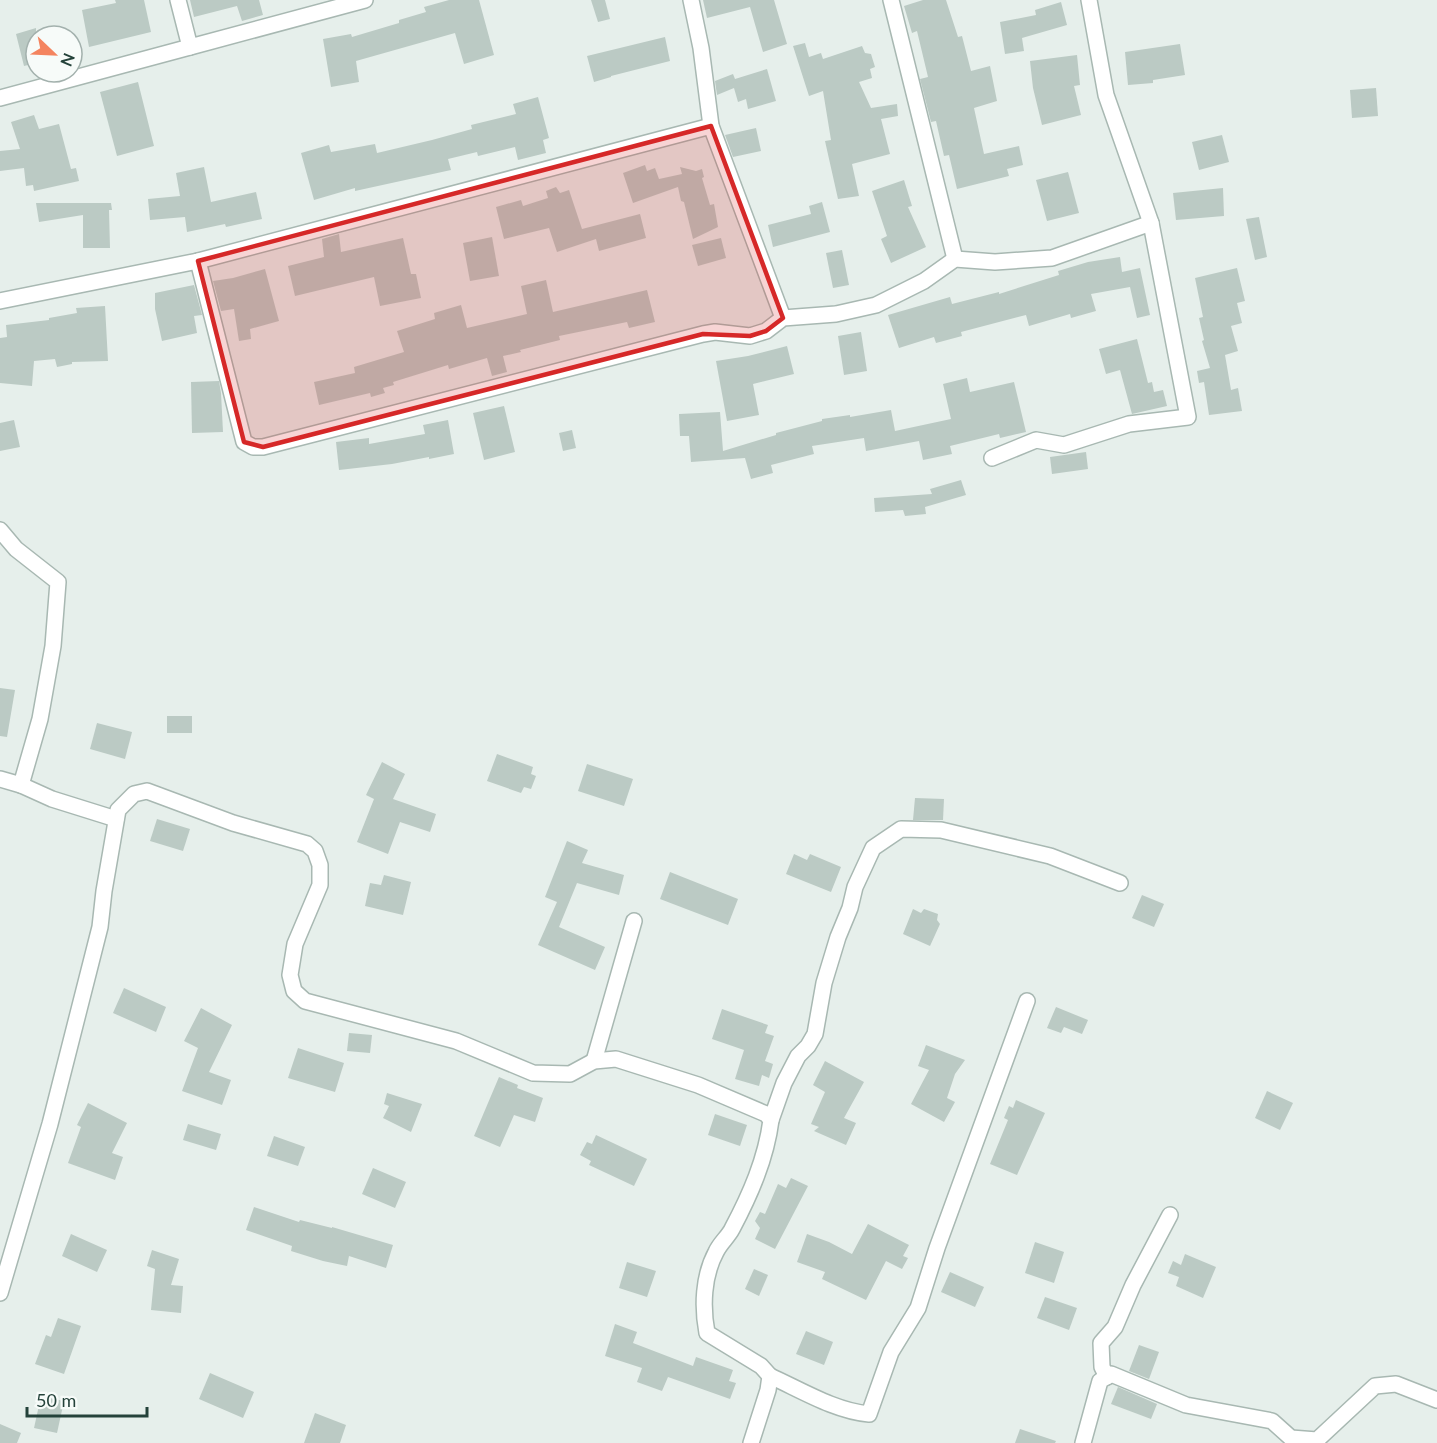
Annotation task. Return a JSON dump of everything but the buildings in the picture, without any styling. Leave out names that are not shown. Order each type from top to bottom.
[{"type":"street","points":[[178,0],[190,47]]},
{"type":"street","points":[[691,0],[711,126],[783,318]]},
{"type":"street","points":[[891,0],[955,259]]},
{"type":"street","points":[[992,458],[1036,441],[1064,445],[1129,424],[1188,417],[1151,223],[1106,95],[1089,0]]},
{"type":"street","points":[[0,98],[357,1]]},
{"type":"street","points":[[0,301],[198,261],[711,126]]},
{"type":"street","points":[[198,261],[244,442],[253,447],[263,447],[704,334],[715,332],[750,336],[766,330],[783,318],[836,314],[876,305],[924,281],[955,259],[994,262],[1052,258],[1151,223]]},
{"type":"street","points":[[0,530],[16,549],[58,582],[53,646],[42,708],[21,785]]},
{"type":"street","points":[[0,779],[21,785],[51,800],[116,819]]},
{"type":"street","points":[[0,1293],[50,1124],[100,927],[118,810],[134,794],[147,791],[233,823],[306,844],[315,851],[320,865],[320,885],[295,944],[290,975],[294,991],[305,1001],[456,1041],[533,1073],[570,1074],[594,1061],[616,1059],[698,1085],[766,1114],[771,1120]]},
{"type":"street","points":[[1027,1001],[918,1308],[891,1353],[869,1414],[852,1411],[816,1398],[770,1376],[761,1366],[707,1333],[703,1315],[706,1279],[716,1251],[731,1232],[756,1180],[771,1120],[784,1083],[793,1065],[815,1034],[824,983],[838,938],[850,908],[855,887],[873,848],[901,830],[941,830],[1050,856],[1120,883]]},
{"type":"street","points":[[594,1061],[634,921]]},
{"type":"street","points":[[1107,1377],[1102,1367],[1101,1343],[1115,1327],[1133,1285],[1170,1215]]},
{"type":"street","points":[[1083,1443],[1100,1380],[1111,1374],[1186,1405],[1272,1421],[1291,1438],[1317,1440],[1375,1386],[1396,1384],[1437,1400]]},
{"type":"street","points":[[751,1443],[768,1390],[770,1376]]},
{"type":"highlighted area","points":[[711,126],[783,318],[766,331],[750,336],[703,334],[263,447],[244,442],[198,261]]}]
